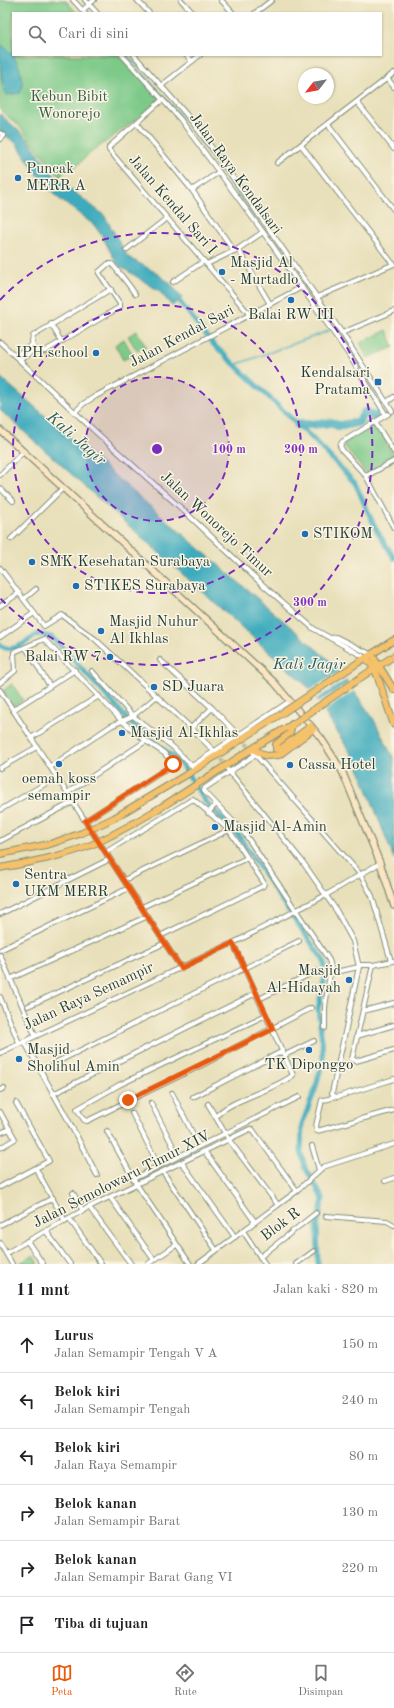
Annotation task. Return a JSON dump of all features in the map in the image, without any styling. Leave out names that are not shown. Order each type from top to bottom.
[{"type":"main road","points":[[0,854],[50,844],[91,829],[142,803],[394,640]]},
{"type":"main road","points":[[369,656],[394,690]]},
{"type":"main road","points":[[0,868],[48,858],[99,841],[190,790],[253,752],[394,656]]},
{"type":"main road","points":[[377,667],[394,725]]},
{"type":"main road","points":[[292,724],[290,733],[276,744],[276,749],[282,748],[312,727]]},
{"type":"main road","points":[[253,752],[266,756],[279,755],[312,727]]},
{"type":"street","points":[[85,0],[96,12]]},
{"type":"street","points":[[77,1],[84,12],[89,4],[94,0]]},
{"type":"street","points":[[181,0],[191,12]]},
{"type":"street","points":[[221,0],[232,12]]},
{"type":"street","points":[[256,12],[266,2],[272,0]]},
{"type":"street","points":[[140,1],[148,12]]},
{"type":"street","name":"Jalan Raya Kendalsari","points":[[123,56],[180,119],[263,232],[334,332],[386,415]]},
{"type":"street","name":"Jalan Raya Kendalsari","points":[[135,56],[212,148],[353,348],[393,411]]},
{"type":"street","points":[[187,56],[192,61]]},
{"type":"street","points":[[161,86],[199,56]]},
{"type":"street","points":[[277,163],[394,73]]},
{"type":"street","points":[[387,78],[394,87]]},
{"type":"street","points":[[162,100],[137,123],[192,190],[234,251]]},
{"type":"street","points":[[168,107],[174,101]]},
{"type":"street","points":[[357,102],[394,149]]},
{"type":"street","name":"Jalan Kendal Sari I","points":[[137,123],[109,147],[109,150],[250,314]]},
{"type":"street","points":[[328,124],[394,210]]},
{"type":"street","points":[[0,133],[4,136],[0,139]]},
{"type":"street","points":[[301,145],[393,264],[317,297]]},
{"type":"street","points":[[192,190],[219,172]]},
{"type":"street","points":[[126,250],[167,218]]},
{"type":"street","points":[[173,282],[206,262],[234,251],[263,232]]},
{"type":"street","points":[[238,248],[270,304]]},
{"type":"street","points":[[111,289],[33,336],[34,347],[39,351],[43,351],[120,307],[120,304],[111,289],[98,272],[110,263],[128,282],[135,294]]},
{"type":"street","name":"Jalan Kendal Sari","points":[[75,412],[83,404],[96,396],[302,287]]},
{"type":"street","points":[[342,333],[394,311]]},
{"type":"street","points":[[51,324],[61,341]]},
{"type":"street","name":"Jalan Wonorejo Timur","points":[[0,342],[263,585],[314,629],[335,641],[369,656]]},
{"type":"street","points":[[15,356],[34,347]]},
{"type":"street","points":[[20,360],[34,347]]},
{"type":"street","points":[[347,352],[353,348]]},
{"type":"street","points":[[387,402],[394,398]]},
{"type":"street","points":[[393,411],[341,444],[342,451],[366,476],[394,528]]},
{"type":"street","points":[[375,422],[394,452]]},
{"type":"street","points":[[0,430],[228,638],[274,682],[312,727],[339,763],[380,863],[394,906]]},
{"type":"street","points":[[0,475],[24,451]]},
{"type":"street","points":[[366,476],[394,461]]},
{"type":"street","points":[[0,488],[13,502]]},
{"type":"street","points":[[11,539],[64,488]]},
{"type":"street","points":[[0,568],[44,626],[60,616],[64,616],[95,639],[216,753]]},
{"type":"street","points":[[24,599],[36,589]]},
{"type":"street","points":[[0,606],[19,593]]},
{"type":"street","points":[[0,637],[34,613]]},
{"type":"street","points":[[0,683],[15,671],[14,652],[44,639],[123,720],[146,741],[164,754],[173,764],[85,821]]},
{"type":"street","points":[[26,648],[50,686]]},
{"type":"street","points":[[160,660],[212,708],[240,737]]},
{"type":"street","points":[[13,710],[75,670]]},
{"type":"street","points":[[92,671],[132,717],[174,748],[191,765],[194,765],[216,753],[290,701]]},
{"type":"street","points":[[0,690],[181,968]]},
{"type":"street","points":[[31,738],[99,696]]},
{"type":"street","points":[[50,767],[111,726],[132,717],[157,696]]},
{"type":"street","points":[[191,728],[212,708]]},
{"type":"street","points":[[67,793],[146,741]]},
{"type":"street","points":[[1,766],[37,747]]},
{"type":"street","points":[[325,1028],[324,1006],[330,967],[325,954],[295,912],[245,834],[236,823],[215,805],[204,789],[253,752],[360,874],[372,896],[393,961],[359,966],[330,974]]},
{"type":"street","points":[[228,771],[302,861],[336,910],[353,941],[359,966],[333,1095],[329,1099],[322,1100],[316,1126],[317,1131],[394,1110]]},
{"type":"street","points":[[0,810],[56,777]]},
{"type":"street","points":[[106,852],[192,799],[229,830],[264,885],[160,936]]},
{"type":"street","points":[[0,841],[73,802]]},
{"type":"street","points":[[209,813],[215,805]]},
{"type":"street","points":[[124,880],[229,830]]},
{"type":"street","points":[[142,907],[247,858]]},
{"type":"street","points":[[0,914],[110,859]]},
{"type":"street","name":"Jalan Raya Semampir","points":[[0,1053],[24,1040],[181,968],[295,912],[380,863]]},
{"type":"street","points":[[0,950],[129,888]]},
{"type":"street","points":[[10,979],[148,916]]},
{"type":"street","points":[[53,1064],[299,941]]},
{"type":"street","points":[[28,1006],[165,943]]},
{"type":"street","points":[[216,1117],[219,1113],[237,1103],[293,1075],[233,943]]},
{"type":"street","points":[[0,955],[35,1036]]},
{"type":"street","points":[[373,965],[352,1059],[356,1061],[394,1050]]},
{"type":"street","points":[[259,999],[316,971]]},
{"type":"street","points":[[53,1094],[256,993]]},
{"type":"street","points":[[0,997],[19,1043]]},
{"type":"street","points":[[363,1011],[394,1003]]},
{"type":"street","points":[[266,1015],[177,1059],[119,1085],[78,1107],[77,1109],[84,1120],[87,1120],[273,1029],[311,1008]]},
{"type":"street","points":[[357,1036],[394,1025]]},
{"type":"street","points":[[24,1040],[97,1175]]},
{"type":"street","points":[[193,1097],[284,1053],[314,1041]]},
{"type":"street","points":[[333,1095],[337,1097],[394,1079]]},
{"type":"street","points":[[172,1093],[199,1146]]},
{"type":"street","name":"Jalan Semolowaru Timur XIV","points":[[133,1179],[299,1097]]},
{"type":"street","points":[[0,1187],[36,1170],[49,1160],[16,1103]]},
{"type":"street","points":[[151,1103],[178,1156]]},
{"type":"street","points":[[208,1104],[229,1140],[278,1205]]},
{"type":"street","points":[[0,1112],[15,1139],[0,1148]]},
{"type":"street","points":[[132,1113],[160,1166]]},
{"type":"street","points":[[0,1133],[10,1129]]},
{"type":"street","name":"Jalan Semolowaru Timur XIV","points":[[6,1253],[89,1207],[206,1152],[250,1129],[252,1129],[297,1191]]},
{"type":"street","points":[[107,1131],[133,1179],[190,1264]]},
{"type":"street","points":[[198,1264],[297,1191],[319,1170],[394,1144]]},
{"type":"street","points":[[312,1146],[319,1170]]},
{"type":"street","points":[[206,1152],[255,1222]]},
{"type":"street","points":[[182,1163],[235,1237]]},
{"type":"street","points":[[36,1170],[52,1198],[100,1264]]},
{"type":"street","points":[[163,1172],[216,1250]]},
{"type":"street","points":[[385,1180],[394,1178]]},
{"type":"street","points":[[73,1193],[83,1211]]},
{"type":"street","points":[[110,1197],[154,1260]]},
{"type":"street","points":[[0,1225],[52,1198]]},
{"type":"street","points":[[89,1207],[131,1264]]},
{"type":"street","name":"Blok R","points":[[260,1257],[316,1213]]},
{"type":"street","points":[[326,1216],[387,1221],[394,1225]]},
{"type":"street","points":[[46,1231],[70,1264]]},
{"type":"street","points":[[243,1231],[264,1264]]},
{"type":"street","points":[[27,1241],[44,1264]]},
{"type":"street","points":[[0,1243],[12,1264]]},
{"type":"street","points":[[148,1264],[176,1245]]},
{"type":"street","points":[[296,1264],[314,1251]]},
{"type":"green space","name":"Kebun Bibit Wonorejo","points":[[0,0],[65,0],[76,12],[12,12],[12,56],[119,56],[162,100],[88,155],[77,166],[73,166],[65,171],[60,177],[19,126],[0,110]]},
{"type":"green space","points":[[387,330],[394,347],[367,358],[360,343]]},
{"type":"green space","points":[[137,331],[146,347],[137,351],[128,336]]},
{"type":"green space","points":[[124,339],[133,355],[123,360],[115,345]]},
{"type":"green space","points":[[374,423],[394,455],[394,460],[366,474],[343,444]]},
{"type":"green space","points":[[12,684],[23,700],[14,706],[3,691]]},
{"type":"green space","points":[[33,1255],[38,1264],[19,1264]]},
{"type":"water","points":[[0,44],[11,53],[16,60],[21,74],[22,88],[20,93],[7,95],[3,84]]},
{"type":"water","points":[[0,114],[27,138],[54,175],[61,182],[104,215],[128,257],[155,272],[170,283],[182,298],[172,306],[159,291],[117,264],[102,236],[94,225],[58,198],[40,178],[16,143],[0,132]]},
{"type":"water","name":"Kali Jagir","points":[[0,377],[336,666],[373,718],[394,759],[394,859],[357,763],[308,687],[0,410]]},
{"type":"pier","points":[[342,670],[348,679],[315,700],[309,691]]},
{"type":"pier","points":[[350,682],[355,690],[323,712],[317,703]]},
{"type":"waterway","points":[[128,56],[186,122],[334,327],[326,332],[235,365]]},
{"type":"waterway","points":[[175,296],[214,345],[311,437],[355,483],[375,527],[394,558]]},
{"type":"waterway","points":[[298,425],[332,423],[339,426],[359,422],[365,412],[372,416],[376,416]]},
{"type":"waterway","points":[[0,645],[5,648],[15,648],[38,634],[51,637],[59,644],[132,724],[177,760],[184,768],[204,800],[239,836],[324,961],[325,976],[318,1009],[323,1060],[315,1090],[302,1124],[301,1152],[305,1167],[323,1199],[317,1227],[318,1264]]},
{"type":"tunnel","points":[[241,739],[251,750]]},
{"type":"tunnel","points":[[217,754],[226,767]]},
{"type":"place","name":"Puncak MERR A","points":[[18,178]]},
{"type":"place","name":"Masjid Al - Murtadlo","points":[[222,272]]},
{"type":"place","name":"Balai RW III","points":[[291,300]]},
{"type":"place","name":"IPH school","points":[[96,353]]},
{"type":"place","name":"Kendalsari Pratama","points":[[378,382]]},
{"type":"place","name":"STIKOM","points":[[305,534]]},
{"type":"place","name":"SMK Kesehatan Surabaya","points":[[32,562]]},
{"type":"place","name":"STIKES Surabaya","points":[[76,586]]},
{"type":"place","name":"Masjid Nuhur Al Ikhlas","points":[[101,631]]},
{"type":"place","name":"Balai RW 7","points":[[110,657]]},
{"type":"place","name":"SD Juara","points":[[154,687]]},
{"type":"place","name":"Masjid Al-Ikhlas","points":[[122,733]]},
{"type":"place","name":"oemah koss semampir","points":[[59,764]]},
{"type":"place","name":"Cassa Hotel","points":[[290,765]]},
{"type":"place","name":"Masjid Al-Amin","points":[[215,827]]},
{"type":"place","name":"Sentra UKM MERR","points":[[16,884]]},
{"type":"place","name":"Masjid Al-Hidayah","points":[[349,980]]},
{"type":"place","name":"TK Diponggo","points":[[309,1050]]},
{"type":"place","name":"Masjid Sholihul Amin","points":[[19,1059]]},
{"type":"route","points":[[128,1100],[273,1029],[233,943],[181,968],[85,821],[173,764]]}]
